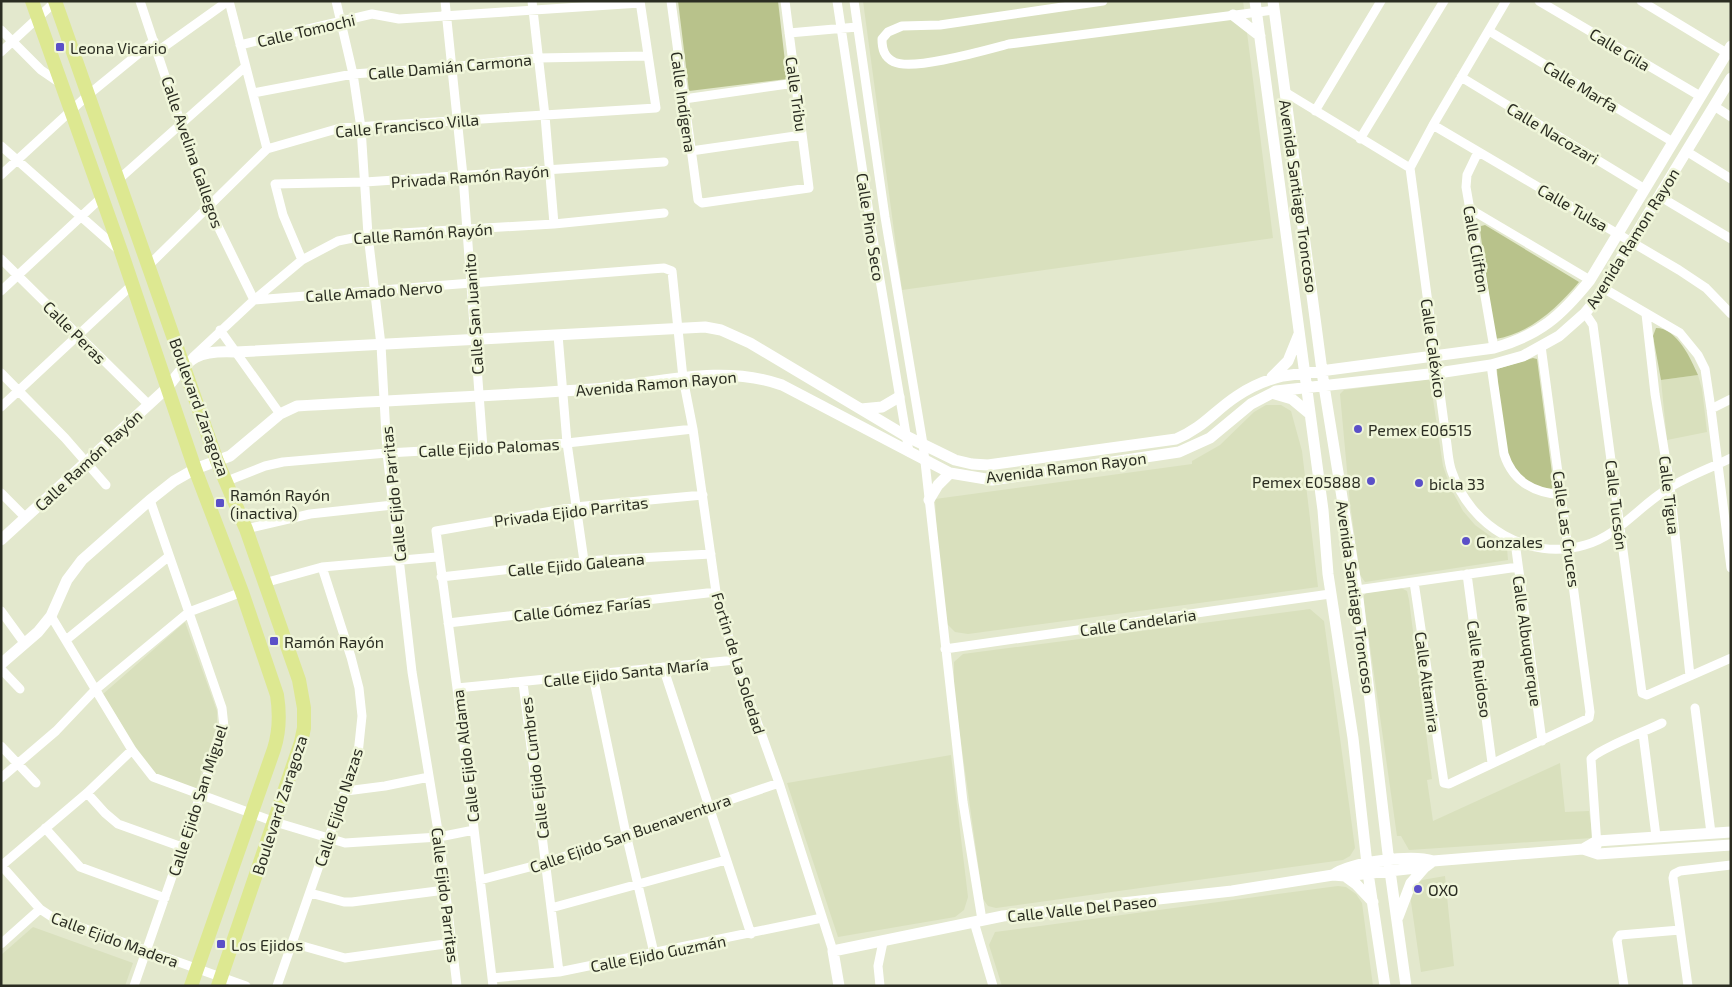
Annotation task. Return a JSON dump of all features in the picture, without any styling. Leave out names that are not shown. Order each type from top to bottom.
[{"type":"main road","name":"Boulevard Zaragoza","points":[[32,1],[121,251],[195,469],[242,592],[277,695],[280,712],[279,732],[274,749],[192,986]]},
{"type":"main road","name":"Boulevard Zaragoza","points":[[55,2],[149,266],[189,361],[217,460],[246,529],[299,680],[304,708],[304,728],[301,742],[219,981]]},
{"type":"main road","name":"Avenida Santiago Troncoso","points":[[1274,6],[1324,386],[1357,590],[1406,986]]},
{"type":"main road","name":"Avenida Santiago Troncoso","points":[[1256,7],[1323,510],[1330,594],[1353,738],[1385,986]]},
{"type":"main road","points":[[1233,16],[1260,36]]},
{"type":"main road","name":"Avenida Ramon Rayon","points":[[236,352],[705,327],[721,330],[750,343],[906,436],[955,460],[988,465],[1163,442],[1200,428],[1236,397],[1258,383],[1304,372],[1494,348],[1515,342],[1549,324],[1572,302],[1590,280],[1729,51]]},
{"type":"main road","name":"Avenida Ramon Rayon","points":[[1,664],[38,632],[51,616],[63,587],[82,560],[150,500],[174,481],[195,469],[236,453],[280,414],[297,406],[563,391],[727,374],[770,380],[782,384],[950,473],[992,480],[1179,452],[1210,438],[1251,404],[1271,393],[1438,373],[1491,365],[1524,356],[1559,336],[1585,313],[1603,288],[1731,78]]},
{"type":"main road","points":[[1269,380],[1288,361],[1299,333]]},
{"type":"main road","points":[[189,361],[206,352],[236,352]]},
{"type":"main road","name":"Calle Ramón Rayón","points":[[1,540],[168,387],[189,361]]},
{"type":"main road","points":[[1271,393],[1292,399],[1310,414]]},
{"type":"main road","points":[[861,409],[882,407],[899,397]]},
{"type":"main road","points":[[929,500],[938,485],[950,473]]},
{"type":"main road","points":[[1583,849],[1597,841],[1731,832]]},
{"type":"main road","points":[[1583,849],[1598,854],[1731,845]]},
{"type":"main road","name":"Calle Valle Del Paseo","points":[[833,951],[978,921],[1053,910],[1232,891],[1339,875],[1342,868],[1429,864],[1583,849]]},
{"type":"main road","points":[[1397,919],[1411,883],[1429,864]]},
{"type":"main road","points":[[1339,875],[1356,884],[1373,903]]},
{"type":"main road","name":"Fortin de La Soledad","points":[[833,951],[839,986]]},
{"type":"street","name":"Calle Avelina Gallegos","points":[[140,1],[209,208],[254,300]]},
{"type":"street","points":[[158,51],[228,1],[268,149]]},
{"type":"street","name":"Calle Ejido Parritas","points":[[336,1],[353,74],[361,128],[368,235],[381,345],[387,453],[412,672],[439,837],[457,986]]},
{"type":"street","name":"Calle San Juanito","points":[[444,1],[463,176],[483,448]]},
{"type":"street","name":"Calle Indígena","points":[[671,1],[691,151],[700,203]]},
{"type":"street","name":"Calle Tribu","points":[[700,203],[809,188],[784,1]]},
{"type":"street","name":"Calle Pino Seco","points":[[837,1],[909,452]]},
{"type":"street","name":"Calle Pino Seco","points":[[854,1],[886,226],[923,444],[945,649],[978,921],[993,986]]},
{"type":"street","points":[[1103,1],[940,25],[902,26],[888,32],[882,39],[882,46],[885,55],[894,62],[915,63],[970,55],[1009,44],[1233,16],[1256,7],[1274,6]]},
{"type":"street","points":[[1315,111],[1381,1]]},
{"type":"street","points":[[1360,139],[1444,1]]},
{"type":"street","points":[[1285,92],[1410,168],[1506,1]]},
{"type":"street","name":"Calle Gila","points":[[1539,1],[1700,96]]},
{"type":"street","points":[[1641,1],[1729,51]]},
{"type":"street","points":[[1,52],[55,2]]},
{"type":"street","points":[[640,2],[648,56]]},
{"type":"street","name":"Calle Tomochi","points":[[240,45],[372,14],[399,19],[447,16],[532,5],[640,2]]},
{"type":"street","points":[[532,5],[545,116],[554,224]]},
{"type":"street","points":[[789,33],[857,26]]},
{"type":"street","points":[[1,30],[41,70],[60,83]]},
{"type":"street","name":"Calle Marfa","points":[[1489,31],[1673,142]]},
{"type":"street","points":[[1,174],[88,95],[154,41]]},
{"type":"street","name":"Calle Damián Carmona","points":[[253,93],[353,74],[538,58],[648,56]]},
{"type":"street","name":"Calle Francisco Villa","points":[[149,266],[268,149],[340,128],[656,108],[648,56]]},
{"type":"street","points":[[118,180],[245,67]]},
{"type":"street","name":"Calle Nacozari","points":[[1462,77],[1645,189]]},
{"type":"street","points":[[684,98],[795,83]]},
{"type":"street","points":[[1714,106],[1731,117]]},
{"type":"street","name":"Calle Tulsa","points":[[1433,125],[1632,241],[1706,288],[1731,314]]},
{"type":"street","points":[[691,151],[802,135]]},
{"type":"street","points":[[1,146],[121,251]]},
{"type":"street","points":[[1686,151],[1731,179]]},
{"type":"street","name":"Calle Clifton","points":[[1478,152],[1466,183],[1494,348]]},
{"type":"street","name":"Privada Ramón Rayón","points":[[302,260],[283,215],[275,184],[365,182],[664,162]]},
{"type":"street","name":"Calle Caléxico","points":[[1410,168],[1452,471],[1462,494],[1477,515],[1495,530],[1515,542],[1556,549],[1586,545],[1620,526],[1651,499],[1670,486],[1731,458]]},
{"type":"street","points":[[1659,196],[1731,239]]},
{"type":"street","points":[[1,291],[101,198]]},
{"type":"street","points":[[1470,209],[1590,280]]},
{"type":"street","name":"Calle Ramón Rayón","points":[[189,361],[220,330],[302,260],[338,240],[368,235],[554,224],[664,213]]},
{"type":"street","name":"Calle Peras","points":[[1,259],[149,405]]},
{"type":"street","name":"Calle Amado Nervo","points":[[254,300],[664,268],[672,271]]},
{"type":"street","name":"Fortin de La Soledad","points":[[672,271],[683,378],[693,429],[716,592],[735,660],[833,951]]},
{"type":"street","points":[[1,408],[132,285]]},
{"type":"street","points":[[1603,288],[1680,334],[1698,355],[1705,369],[1731,568]]},
{"type":"street","name":"Calle Tucsón","points":[[1585,313],[1593,325],[1640,690],[1644,695],[1647,695],[1690,676]]},
{"type":"street","name":"Calle Tigua","points":[[1646,314],[1655,394],[1670,486],[1690,676]]},
{"type":"street","points":[[220,330],[280,414]]},
{"type":"street","points":[[558,335],[567,443],[584,561]]},
{"type":"street","name":"Calle Las Cruces","points":[[1541,346],[1570,548],[1590,712],[1585,721],[1542,741]]},
{"type":"street","points":[[1491,365],[1504,454],[1508,468],[1519,480],[1535,490],[1562,495]]},
{"type":"street","points":[[1,373],[65,438],[106,485]]},
{"type":"street","points":[[1711,409],[1731,399]]},
{"type":"street","name":"Calle Ejido Palomas","points":[[227,481],[274,463],[387,453],[567,443],[693,429]]},
{"type":"street","points":[[1,493],[26,518]]},
{"type":"street","name":"Privada Ejido Parritas","points":[[439,529],[575,507],[703,495]]},
{"type":"street","name":"Calle Ejido San Miguel","points":[[134,986],[224,727],[224,718],[150,500]]},
{"type":"street","points":[[246,529],[310,514],[393,505]]},
{"type":"street","name":"Calle Ejido Aldama","points":[[439,529],[435,533],[437,556],[457,688],[492,982]]},
{"type":"street","name":"Calle Albuquerque","points":[[1515,542],[1542,741]]},
{"type":"street","name":"Calle Ejido Galeana","points":[[441,578],[584,561],[711,554]]},
{"type":"street","points":[[66,640],[168,556]]},
{"type":"street","points":[[264,583],[322,567],[437,556]]},
{"type":"street","name":"Calle Ejido Nazas","points":[[277,986],[358,754],[362,716],[351,658],[322,567]]},
{"type":"street","points":[[1357,590],[1518,567]]},
{"type":"street","name":"Calle Ruidoso","points":[[1467,574],[1492,763]]},
{"type":"street","name":"Calle Altamira","points":[[1414,582],[1442,781],[1450,784],[1492,763]]},
{"type":"street","points":[[1,778],[56,731],[95,690],[189,612],[242,592]]},
{"type":"street","name":"Calle Gómez Farías","points":[[448,623],[716,592]]},
{"type":"street","name":"Calle Candelaria","points":[[945,649],[1330,594]]},
{"type":"street","points":[[1,612],[25,644]]},
{"type":"street","points":[[51,616],[132,750],[153,776],[275,822],[328,839],[352,844],[439,837],[474,830]]},
{"type":"street","points":[[1690,676],[1731,658]]},
{"type":"street","name":"Calle Ejido Santa María","points":[[457,688],[524,683],[735,660]]},
{"type":"street","points":[[663,668],[751,934]]},
{"type":"street","points":[[1,669],[20,689]]},
{"type":"street","points":[[593,676],[626,834],[639,882],[654,953]]},
{"type":"street","name":"Calle Ejido Cumbres","points":[[524,683],[559,972]]},
{"type":"street","points":[[1695,708],[1711,832]]},
{"type":"street","points":[[1598,854],[1590,763],[1593,755],[1643,734],[1662,723]]},
{"type":"street","points":[[1643,734],[1656,836]]},
{"type":"street","points":[[1492,763],[1542,741]]},
{"type":"street","points":[[1,746],[36,783]]},
{"type":"street","points":[[1,866],[87,793],[132,750]]},
{"type":"street","points":[[346,791],[385,786],[429,777]]},
{"type":"street","name":"Calle Ejido San Buenaventura","points":[[480,880],[545,863],[778,783]]},
{"type":"street","points":[[87,793],[118,824],[182,847]]},
{"type":"street","points":[[45,828],[80,867],[164,898]]},
{"type":"street","points":[[551,908],[639,882],[726,860]]},
{"type":"street","points":[[1688,986],[1674,874],[1680,871],[1731,865]]},
{"type":"street","name":"Calle Ejido Madera","points":[[1,866],[40,909],[52,917],[198,969],[219,981],[246,986]]},
{"type":"street","points":[[310,893],[344,902],[352,902],[445,890]]},
{"type":"street","points":[[1,944],[40,909]]},
{"type":"street","name":"Calle Ejido Guzmán","points":[[492,982],[559,972],[822,918]]},
{"type":"street","points":[[1624,986],[1617,940],[1624,934],[1680,930]]},
{"type":"street","points":[[880,986],[878,966],[883,942]]},
{"type":"street","points":[[292,943],[345,958],[452,943]]},
{"type":"shaded area","points":[[678,1],[778,1],[787,79],[689,91]]},
{"type":"shaded area","points":[[863,1],[1243,1],[1273,238],[902,290]]},
{"type":"shaded area","points":[[1485,225],[1579,282],[1562,301],[1542,318],[1520,332],[1495,339],[1480,230],[1481,226]]},
{"type":"shaded area","points":[[1656,328],[1664,329],[1677,339],[1687,353],[1698,375],[1661,380],[1653,336]]},
{"type":"shaded area","points":[[1533,358],[1537,359],[1554,488],[1548,489],[1537,487],[1527,482],[1514,469],[1507,450],[1500,406],[1497,369]]},
{"type":"shaded area","points":[[1698,375],[1702,389],[1707,432],[1667,440],[1661,380]]},
{"type":"shaded area","points":[[1430,379],[1443,466],[1451,489],[1463,511],[1475,525],[1507,548],[1508,560],[1365,582],[1360,575],[1350,503],[1340,394],[1344,390]]},
{"type":"shaded area","points":[[1266,405],[1281,405],[1291,411],[1302,451],[1318,587],[968,634],[955,632],[947,624],[937,536],[935,499],[1192,464],[1192,461],[1220,445],[1254,412]]},
{"type":"shaded area","points":[[1401,588],[1407,591],[1409,600],[1432,779],[1427,780],[1433,821],[1560,763],[1565,812],[1589,811],[1593,838],[1409,850],[1401,836],[1397,836],[1363,597],[1366,593]]},
{"type":"shaded area","points":[[1310,609],[1324,621],[1355,848],[1350,856],[1343,860],[996,908],[988,906],[983,899],[954,693],[954,662],[963,654]]},
{"type":"shaded area","points":[[185,622],[217,711],[217,726],[196,789],[151,772],[103,694]]},
{"type":"shaded area","points":[[951,755],[968,897],[964,910],[955,917],[838,937],[787,783]]},
{"type":"shaded area","points":[[1445,876],[1454,966],[1421,972],[1410,895],[1414,886],[1422,880]]},
{"type":"shaded area","points":[[1338,886],[1346,887],[1356,894],[1362,903],[1373,986],[1002,986],[989,945],[995,932]]},
{"type":"shaded area","points":[[33,927],[133,963],[125,986],[1,986],[1,955]]},
{"type":"place","name":"Leona Vicario","points":[[60,47]]},
{"type":"place","name":"Pemex E06515","points":[[1358,429]]},
{"type":"place","name":"Pemex E05888","points":[[1371,481]]},
{"type":"place","name":"bicla 33","points":[[1419,483]]},
{"type":"place","name":"Ramón Rayón (inactiva)","points":[[220,503]]},
{"type":"place","name":"Gonzales","points":[[1466,541]]},
{"type":"place","name":"Ramón Rayón","points":[[274,641]]},
{"type":"place","name":"OXO","points":[[1418,889]]},
{"type":"place","name":"Los Ejidos","points":[[221,944]]}]
